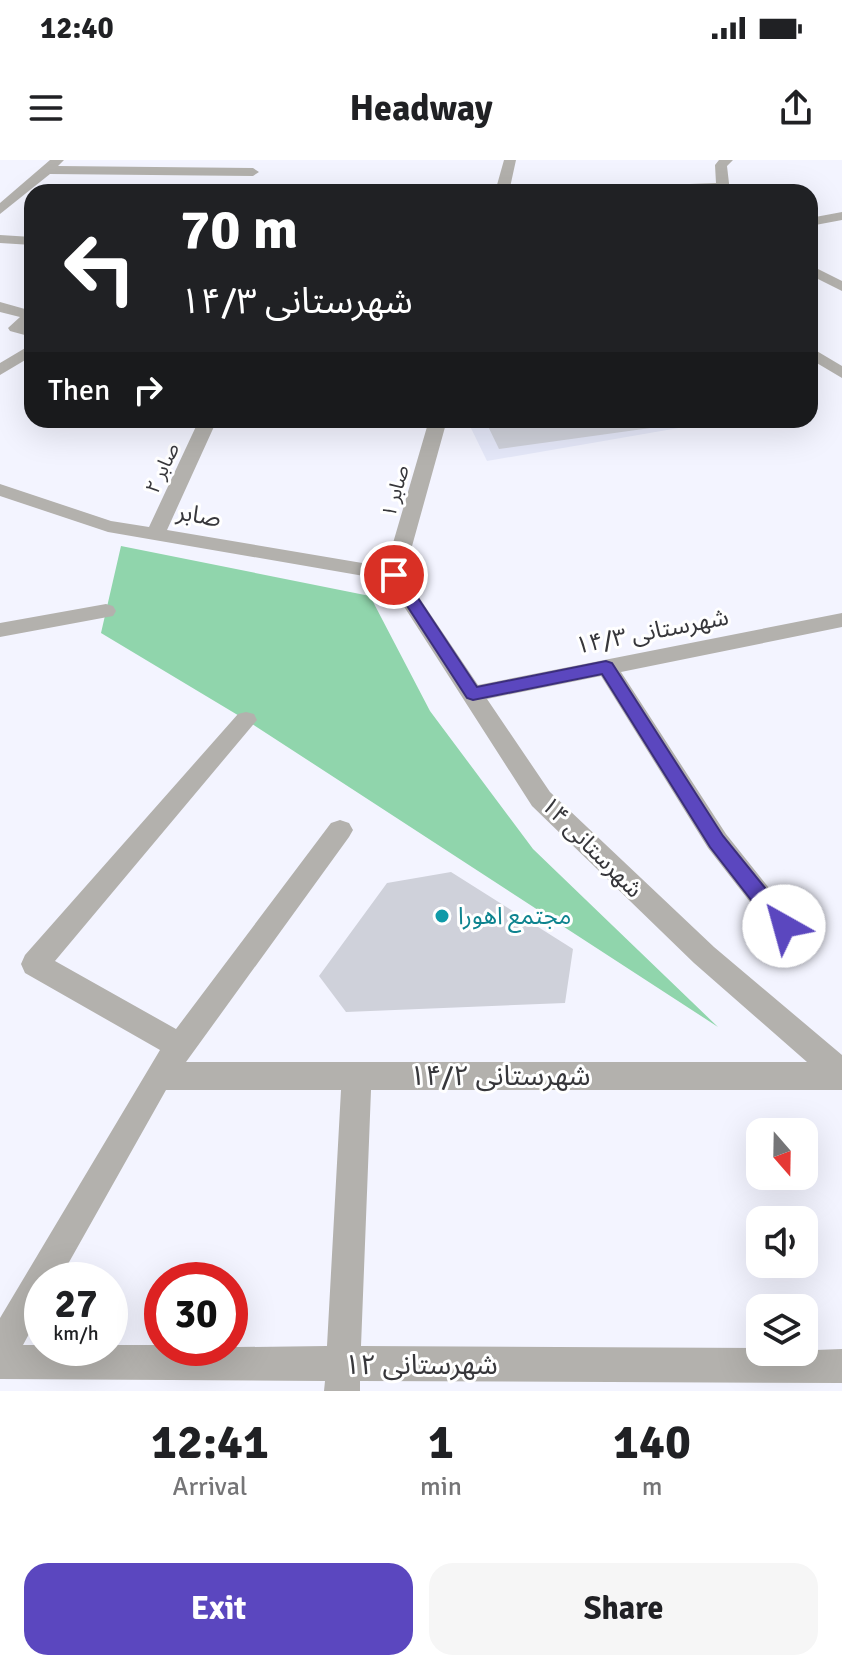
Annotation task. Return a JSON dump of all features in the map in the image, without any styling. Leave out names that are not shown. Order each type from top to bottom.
[{"type":"street","points":[[504,184],[510,160]]},
{"type":"street","points":[[722,184],[721,165],[727,160]]},
{"type":"street","points":[[31,184],[53,165],[255,171]]},
{"type":"street","points":[[0,210],[24,190]]},
{"type":"street","points":[[818,220],[842,216]]},
{"type":"street","points":[[0,239],[24,240]]},
{"type":"street","points":[[818,274],[842,287]]},
{"type":"street","points":[[0,307],[24,313]]},
{"type":"street","points":[[0,370],[24,354]]},
{"type":"street","points":[[818,357],[842,373]]},
{"type":"street","name":"صابر ۲","points":[[155,534],[204,428]]},
{"type":"street","name":"صابر ۱","points":[[394,575],[436,428]]},
{"type":"street","name":"صابر","points":[[0,490],[108,526],[394,575]]},
{"type":"street","name":"شهرستانی ۱۴","points":[[394,575],[541,799],[704,955],[842,1075]]},
{"type":"street","points":[[0,630],[106,611]]},
{"type":"street","name":"شهرستانی ۱۴/۳","points":[[473,694],[839,626]]},
{"type":"street","points":[[606,667],[717,841],[784,926]]},
{"type":"street","points":[[180,1046],[35,964],[246,720]]},
{"type":"street","points":[[0,1351],[158,1076],[340,830]]},
{"type":"street","points":[[342,1377],[357,1074]]},
{"type":"street","name":"شهرستانی ۱۴/۲","points":[[158,1076],[842,1075]]},
{"type":"street","name":"شهرستانی ۱۲","points":[[0,1362],[342,1377],[842,1366]]},
{"type":"shaded area","points":[[471,428],[679,428],[487,461]]},
{"type":"green space","points":[[121,546],[370,596],[430,711],[533,849],[718,1027],[246,720],[101,633]]},
{"type":"building","points":[[489,428],[651,428],[499,449]]},
{"type":"building","name":"مجتمع اهورا","points":[[451,872],[573,949],[565,1003],[346,1012],[319,976],[387,883]]},
{"type":"place","name":"مجتمع اهورا","points":[[442,916]]},
{"type":"route","points":[[394,575],[473,694],[606,667],[717,841],[784,926]]}]
